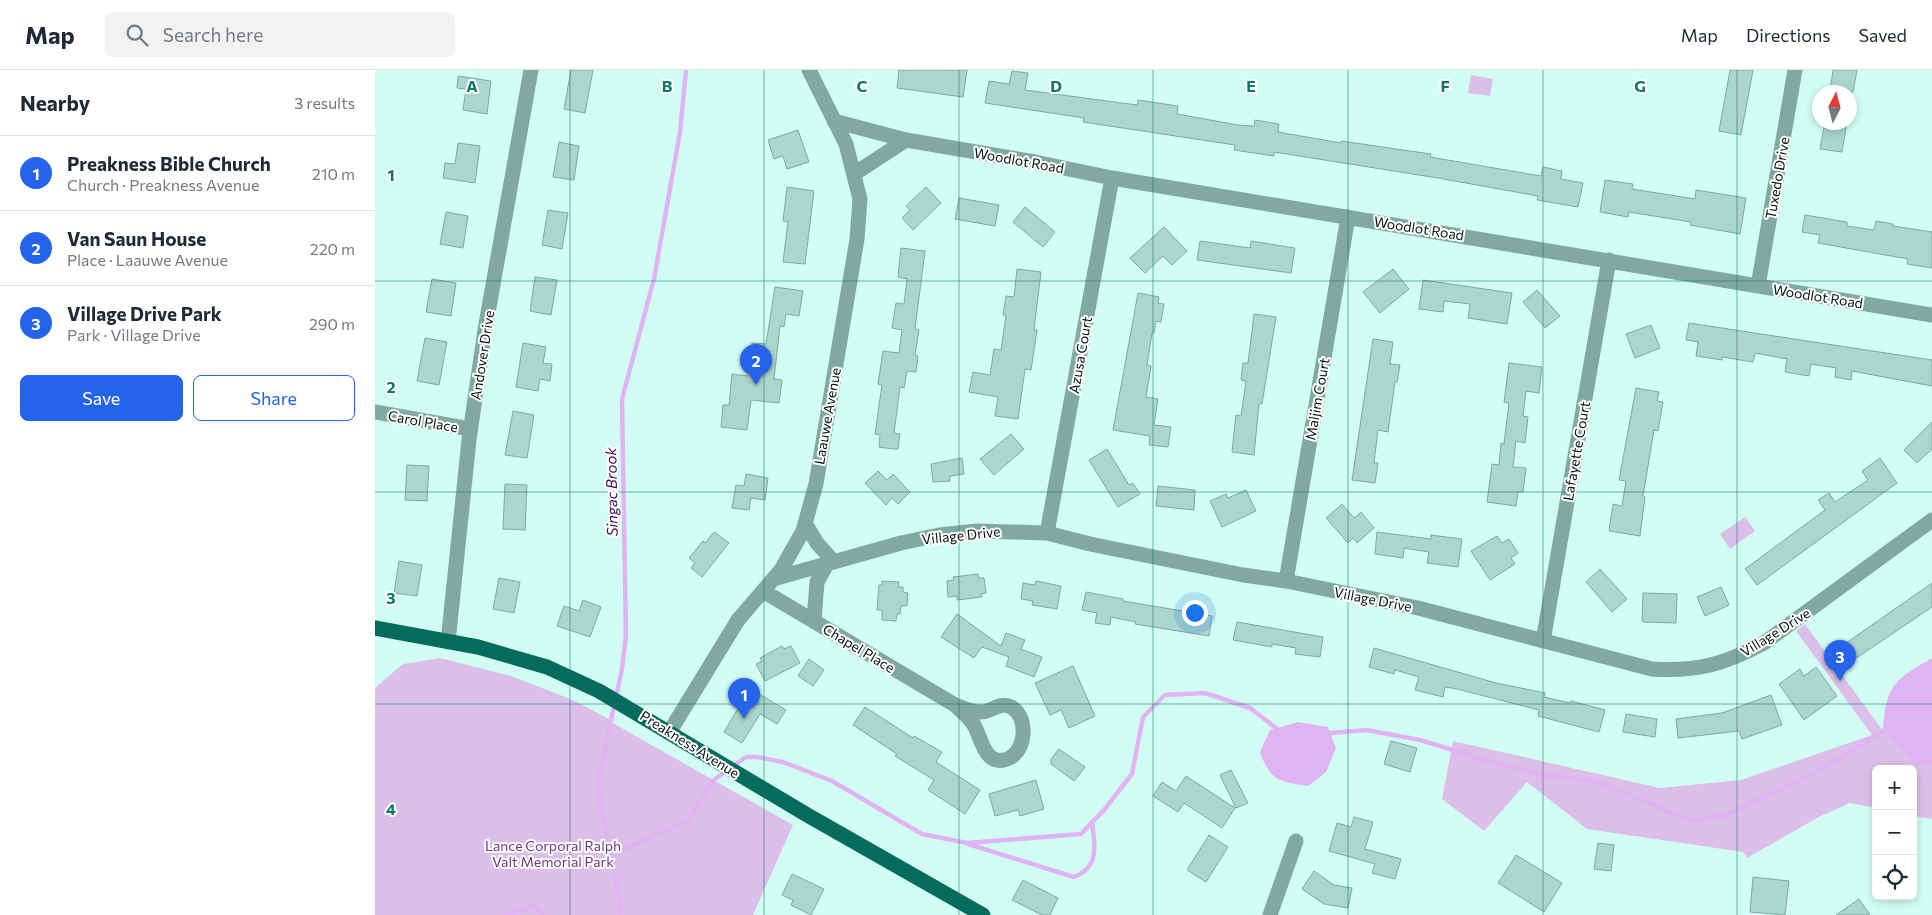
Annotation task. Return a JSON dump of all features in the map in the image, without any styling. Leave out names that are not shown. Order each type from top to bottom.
[{"type":"main road","name":"Preakness Avenue","points":[[375,628],[478,647],[547,667],[609,696],[736,773],[983,915]]},
{"type":"street","name":"Andover Drive","points":[[448,642],[470,429],[485,330],[531,70]]},
{"type":"street","name":"Laauwe Avenue","points":[[670,732],[738,620],[773,579],[793,549],[805,523],[816,484],[857,239],[860,199],[846,144],[809,70]]},
{"type":"street","name":"Tuxedo Drive","points":[[1758,286],[1795,70]]},
{"type":"street","name":"Woodlot Road","points":[[834,121],[906,140],[1035,162],[1112,178],[1932,314]]},
{"type":"street","points":[[854,174],[906,140]]},
{"type":"street","name":"Azusa Court","points":[[1047,533],[1112,178]]},
{"type":"street","name":"Maljim Court","points":[[1286,581],[1348,217]]},
{"type":"street","name":"Lafayette Court","points":[[1543,641],[1609,260]]},
{"type":"street","name":"Carol Place","points":[[375,412],[470,429]]},
{"type":"street","name":"Village Drive","points":[[773,579],[901,543],[939,535],[1017,530],[1047,533],[1090,544],[1243,575],[1286,581],[1418,608],[1652,669],[1676,670],[1715,665],[1738,657],[1764,642],[1932,520]]},
{"type":"street","points":[[805,523],[831,563],[817,582],[814,621]]},
{"type":"street","name":"Chapel Place","points":[[763,591],[955,706],[974,724],[985,751],[991,758],[999,761],[1007,759],[1019,749],[1023,728],[1015,710],[1008,706],[1000,705],[985,712],[977,712],[955,706]]},
{"type":"street","points":[[1270,915],[1296,841]]},
{"type":"green space","points":[[1471,75],[1493,79],[1490,96],[1468,93]]},
{"type":"green space","points":[[1745,517],[1755,531],[1730,549],[1720,534]]},
{"type":"green space","points":[[1805,624],[1883,731],[1915,765],[1872,765],[1872,807],[1850,803],[1819,817],[1747,858],[1743,852],[1587,829],[1527,782],[1484,831],[1442,799],[1453,741],[1660,788],[1741,780],[1872,735],[1796,631]]},
{"type":"green space","name":"Lance Corporal Ralph Valt Memorial Park","points":[[440,658],[511,676],[573,700],[793,825],[753,915],[375,915],[375,690],[377,686],[403,664]]},
{"type":"green space","points":[[1917,765],[1932,765],[1932,819],[1917,817]]},
{"type":"shaded area","points":[[1932,658],[1932,765],[1915,765],[1883,731],[1884,716],[1890,693],[1894,686],[1909,672]]},
{"type":"shaded area","points":[[1298,722],[1328,727],[1336,748],[1326,772],[1308,786],[1290,783],[1277,778],[1268,769],[1260,752],[1270,730]]},
{"type":"building","points":[[571,70],[593,70],[585,113],[564,109]]},
{"type":"building","points":[[899,70],[967,70],[963,97],[897,88]]},
{"type":"building","points":[[1730,70],[1753,70],[1741,135],[1719,131]]},
{"type":"building","points":[[1833,70],[1857,70],[1854,85],[1831,85]]},
{"type":"building","points":[[1012,71],[1028,73],[1025,90],[1137,105],[1138,100],[1178,106],[1177,114],[1238,125],[1254,126],[1255,120],[1279,124],[1278,132],[1341,143],[1341,141],[1431,154],[1430,157],[1541,176],[1543,167],[1562,171],[1561,179],[1583,183],[1578,207],[1537,200],[1538,196],[1438,178],[1274,152],[1274,156],[1234,150],[1235,145],[1083,122],[1084,118],[985,103],[989,81],[1009,84]]},
{"type":"building","points":[[458,76],[491,81],[487,114],[463,110],[466,89],[457,88]]},
{"type":"building","points":[[798,130],[809,162],[787,169],[783,156],[774,159],[768,140]]},
{"type":"building","points":[[1824,130],[1846,130],[1842,152],[1820,149]]},
{"type":"building","points":[[559,142],[579,146],[574,180],[553,177]]},
{"type":"building","points":[[458,143],[480,146],[475,183],[443,178],[445,163],[455,164]]},
{"type":"building","points":[[1605,180],[1633,184],[1632,189],[1695,199],[1696,190],[1746,198],[1740,234],[1690,225],[1691,222],[1629,212],[1628,217],[1600,212]]},
{"type":"building","points":[[787,187],[814,191],[805,264],[783,262],[788,222],[783,221]]},
{"type":"building","points":[[926,187],[941,203],[913,230],[902,218],[910,210],[906,206]]},
{"type":"building","points":[[959,198],[999,205],[995,226],[955,219]]},
{"type":"building","points":[[1025,207],[1055,232],[1043,247],[1013,222]]},
{"type":"building","points":[[548,210],[568,213],[562,249],[542,245]]},
{"type":"building","points":[[446,212],[468,216],[463,248],[440,244]]},
{"type":"building","points":[[1805,215],[1847,222],[1847,226],[1874,230],[1876,221],[1893,224],[1893,226],[1932,232],[1932,268],[1907,264],[1908,259],[1818,243],[1820,235],[1802,232]]},
{"type":"building","points":[[1164,227],[1187,251],[1172,265],[1163,256],[1145,273],[1130,258]]},
{"type":"building","points":[[1200,241],[1250,248],[1251,241],[1295,248],[1291,273],[1197,260]]},
{"type":"building","points":[[901,248],[925,251],[915,329],[919,330],[915,355],[918,356],[916,372],[907,371],[904,388],[900,387],[894,433],[900,434],[898,449],[893,449],[879,447],[880,435],[875,434],[882,385],[878,384],[883,351],[899,353],[902,330],[892,328],[896,303],[904,304],[907,279],[898,277]]},
{"type":"building","points":[[1017,269],[1041,272],[1034,330],[1037,330],[1031,370],[1025,369],[1018,419],[995,416],[998,397],[969,392],[973,372],[990,375],[994,349],[1001,350],[1006,315],[1003,315],[1006,296],[1014,297]]},
{"type":"building","points":[[1393,269],[1409,289],[1380,313],[1363,292]]},
{"type":"building","points":[[535,277],[557,280],[551,315],[530,311]]},
{"type":"building","points":[[432,279],[456,283],[451,316],[426,312]]},
{"type":"building","points":[[1423,280],[1512,293],[1507,324],[1468,318],[1470,304],[1444,301],[1443,312],[1419,309]]},
{"type":"building","points":[[775,287],[803,291],[799,316],[786,314],[784,327],[780,326],[774,379],[782,380],[779,403],[751,400],[747,430],[721,427],[723,405],[729,405],[732,374],[748,376],[752,343],[766,344]]},
{"type":"building","points":[[1537,290],[1560,316],[1545,328],[1523,302]]},
{"type":"building","points":[[1138,293],[1159,297],[1158,303],[1164,304],[1161,322],[1156,321],[1154,333],[1152,333],[1147,365],[1151,366],[1146,397],[1158,399],[1154,425],[1171,427],[1168,447],[1149,445],[1150,436],[1113,430]]},
{"type":"building","points":[[1254,314],[1276,317],[1262,404],[1259,404],[1254,455],[1232,452],[1236,415],[1241,416],[1246,381],[1241,380],[1243,363],[1248,363]]},
{"type":"building","points":[[1689,323],[1932,360],[1932,386],[1852,371],[1851,380],[1835,377],[1836,368],[1811,364],[1809,376],[1785,372],[1787,359],[1755,353],[1753,362],[1722,357],[1722,360],[1696,356],[1698,342],[1686,340]]},
{"type":"building","points":[[1651,325],[1660,348],[1635,358],[1626,334]]},
{"type":"building","points":[[425,338],[447,342],[439,385],[417,381]]},
{"type":"building","points":[[1373,339],[1393,342],[1390,364],[1400,365],[1397,382],[1395,382],[1388,432],[1378,430],[1374,463],[1378,463],[1375,483],[1352,480]]},
{"type":"building","points":[[523,343],[546,347],[543,363],[552,364],[550,381],[540,379],[538,391],[516,387]]},
{"type":"building","points":[[1509,363],[1542,367],[1539,393],[1526,391],[1523,416],[1528,417],[1525,443],[1516,441],[1513,467],[1526,468],[1523,492],[1518,492],[1516,506],[1487,502],[1492,464],[1499,465],[1501,443],[1504,444],[1509,403],[1504,402]]},
{"type":"building","points":[[1636,388],[1659,392],[1657,401],[1663,402],[1658,431],[1654,430],[1643,496],[1645,497],[1640,536],[1609,531],[1613,504],[1622,506],[1626,481],[1619,480]]},
{"type":"building","points":[[513,411],[534,415],[527,458],[505,455]]},
{"type":"building","points":[[1932,422],[1932,449],[1917,463],[1904,450]]},
{"type":"building","points":[[1011,434],[1024,449],[994,475],[980,459]]},
{"type":"building","points":[[1107,449],[1129,485],[1133,483],[1140,494],[1118,507],[1089,460]]},
{"type":"building","points":[[962,458],[964,474],[950,476],[950,481],[933,482],[931,464]]},
{"type":"building","points":[[1880,458],[1897,483],[1757,585],[1745,569],[1825,510],[1818,500],[1829,493],[1835,502],[1868,480],[1862,471]]},
{"type":"building","points":[[407,465],[429,466],[427,501],[405,500]]},
{"type":"building","points":[[878,471],[887,480],[893,474],[910,492],[898,504],[892,498],[886,505],[865,483]]},
{"type":"building","points":[[746,474],[768,478],[765,500],[751,498],[749,510],[732,508],[736,485],[744,486]]},
{"type":"building","points":[[505,484],[527,485],[525,530],[503,529]]},
{"type":"building","points":[[1158,486],[1195,490],[1194,510],[1156,506]]},
{"type":"building","points":[[1246,490],[1256,511],[1222,527],[1210,501],[1226,494],[1228,498]]},
{"type":"building","points":[[1342,504],[1354,518],[1361,512],[1374,528],[1357,543],[1353,538],[1348,543],[1326,518]]},
{"type":"building","points":[[714,532],[729,543],[702,577],[691,568],[695,563],[689,558],[703,541],[705,543]]},
{"type":"building","points":[[1377,532],[1431,539],[1431,535],[1462,539],[1458,567],[1427,563],[1429,552],[1404,548],[1403,558],[1375,554]]},
{"type":"building","points":[[1497,536],[1502,543],[1509,539],[1518,553],[1511,558],[1515,564],[1490,580],[1471,551]]},
{"type":"building","points":[[399,561],[422,565],[417,596],[394,593]]},
{"type":"building","points":[[1600,569],[1627,599],[1612,612],[1586,582]]},
{"type":"building","points":[[978,574],[979,578],[984,578],[986,593],[981,594],[982,597],[957,600],[957,596],[948,597],[947,581],[954,580],[953,577]]},
{"type":"building","points":[[499,578],[520,582],[514,613],[493,609]]},
{"type":"building","points":[[882,581],[899,582],[898,587],[903,587],[903,592],[908,593],[907,606],[901,606],[900,614],[897,614],[896,621],[882,620],[882,610],[877,610],[879,585],[882,585]]},
{"type":"building","points":[[1036,581],[1061,586],[1057,609],[1032,605],[1033,601],[1021,599],[1023,583],[1035,585]]},
{"type":"building","points":[[1932,583],[1932,607],[1849,663],[1839,648]]},
{"type":"building","points":[[1721,587],[1729,605],[1705,616],[1697,597]]},
{"type":"building","points":[[1086,592],[1123,599],[1123,601],[1212,616],[1209,636],[1135,624],[1136,622],[1111,617],[1110,625],[1095,623],[1097,613],[1082,610]]},
{"type":"building","points":[[1643,593],[1677,594],[1676,623],[1642,622]]},
{"type":"building","points":[[583,600],[601,607],[590,637],[557,626],[564,606],[579,611]]},
{"type":"building","points":[[957,614],[1001,646],[1006,633],[1025,640],[1021,649],[1042,657],[1034,677],[1006,666],[1009,657],[982,647],[974,658],[941,637]]},
{"type":"building","points":[[1237,622],[1323,637],[1320,657],[1295,654],[1296,648],[1272,644],[1272,647],[1233,640]]},
{"type":"building","points":[[782,646],[784,649],[791,646],[800,663],[765,681],[756,664],[762,661],[760,658]]},
{"type":"building","points":[[1374,648],[1496,683],[1545,693],[1544,697],[1570,703],[1571,701],[1605,710],[1599,732],[1538,716],[1539,710],[1457,689],[1445,687],[1443,697],[1415,690],[1419,677],[1395,670],[1394,674],[1369,667]]},
{"type":"building","points":[[809,659],[824,670],[813,686],[798,676]]},
{"type":"building","points":[[1073,666],[1095,716],[1069,728],[1061,710],[1050,715],[1035,683]]},
{"type":"building","points":[[1816,667],[1837,696],[1804,720],[1779,684],[1800,669],[1804,676]]},
{"type":"building","points":[[744,685],[786,710],[777,724],[760,714],[742,743],[724,732],[743,700],[737,696]]},
{"type":"building","points":[[1771,695],[1782,725],[1742,739],[1739,731],[1678,738],[1676,719],[1722,713]]},
{"type":"building","points":[[865,707],[913,738],[914,736],[942,752],[936,762],[980,790],[965,814],[928,790],[934,780],[895,756],[897,754],[853,725]]},
{"type":"building","points":[[1626,714],[1657,719],[1655,737],[1623,732]]},
{"type":"building","points":[[1391,741],[1417,748],[1410,772],[1384,764]]},
{"type":"building","points":[[1059,749],[1085,767],[1074,781],[1051,764],[1051,759]]},
{"type":"building","points":[[1231,770],[1248,803],[1236,808],[1220,775]]},
{"type":"building","points":[[1186,776],[1235,808],[1222,828],[1184,803],[1178,812],[1153,796],[1162,782],[1176,791]]},
{"type":"building","points":[[1036,780],[1044,809],[1020,816],[1018,810],[995,816],[989,794]]},
{"type":"building","points":[[1354,817],[1373,822],[1365,849],[1401,859],[1395,879],[1372,873],[1375,864],[1329,851],[1337,823],[1351,827]]},
{"type":"building","points":[[1209,835],[1228,847],[1206,882],[1187,870]]},
{"type":"building","points":[[1598,843],[1614,845],[1611,871],[1594,869]]},
{"type":"building","points":[[1516,855],[1562,883],[1544,912],[1498,883]]},
{"type":"building","points":[[1314,871],[1334,885],[1352,888],[1348,908],[1324,904],[1302,889]]},
{"type":"building","points":[[792,874],[824,889],[811,915],[791,905],[793,900],[782,895]]},
{"type":"building","points":[[1753,877],[1789,881],[1785,915],[1750,912]]},
{"type":"building","points":[[1023,880],[1058,898],[1050,915],[1042,915],[1012,900]]},
{"type":"building","points":[[1859,899],[1870,915],[1836,915]]},
{"type":"waterway","name":"Singac Brook","points":[[619,915],[621,907],[597,785],[622,669],[626,636],[622,399],[654,279],[680,132],[686,70]]},
{"type":"waterway","points":[[611,856],[688,820],[715,779],[746,757],[783,762],[832,781],[922,834],[967,843],[1081,834],[1104,810],[1132,774],[1143,717],[1165,695],[1205,693],[1250,708],[1276,728]]},
{"type":"waterway","points":[[1330,733],[1367,730],[1420,740],[1502,765],[1551,776],[1600,782],[1690,821],[1726,815],[1816,772],[1883,731]]},
{"type":"waterway","points":[[968,844],[1074,877],[1082,873],[1092,861],[1094,854],[1092,822]]},
{"type":"waterway","name":"Singac Brook","points":[[507,915],[533,906],[543,915]]},
{"type":"place","name":"Van Saun House","points":[[756,385]]},
{"type":"place","name":"Village Drive Park","points":[[1840,681]]},
{"type":"place","name":"Preakness Bible Church","points":[[744,719]]}]
